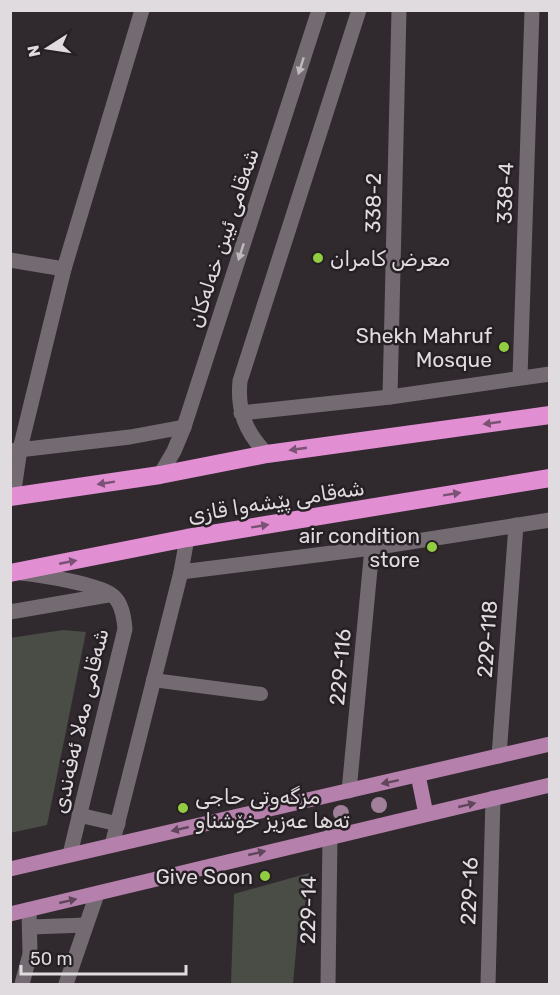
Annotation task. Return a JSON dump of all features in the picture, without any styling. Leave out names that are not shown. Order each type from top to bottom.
[{"type":"highway","points":[[12,497],[160,475],[267,454],[549,415]]},
{"type":"highway","name":"شەقامی پێشەوا قازی","points":[[11,573],[187,538],[549,478]]},
{"type":"main road","points":[[10,868],[549,744]]},
{"type":"main road","points":[[418,775],[426,814]]},
{"type":"main road","points":[[10,914],[549,784]]},
{"type":"street","points":[[12,497],[15,450],[64,269],[142,10]]},
{"type":"street","name":"شەقامی ئیبن خەلەکان","points":[[160,475],[184,427],[319,10]]},
{"type":"street","points":[[267,454],[249,433],[241,412],[238,397],[240,381],[359,10]]},
{"type":"street","name":"338-2","points":[[390,397],[399,10]]},
{"type":"street","name":"338-4","points":[[520,377],[532,10]]},
{"type":"street","points":[[10,260],[64,269]]},
{"type":"street","points":[[241,412],[390,397],[549,374]]},
{"type":"street","points":[[15,450],[130,437],[184,427]]},
{"type":"street","points":[[181,572],[372,548],[549,520]]},
{"type":"street","name":"229-118","points":[[499,756],[516,525]]},
{"type":"street","points":[[112,845],[181,572],[187,538]]},
{"type":"street","name":"229-116","points":[[349,791],[372,548]]},
{"type":"street","points":[[11,573],[73,582],[111,594]]},
{"type":"street","points":[[10,612],[111,594]]},
{"type":"street","name":"شەقامی مەلا ئەفەندی","points":[[70,855],[125,629],[122,610],[111,594]]},
{"type":"street","name":"229-16","points":[[488,984],[493,798]]},
{"type":"street","points":[[79,815],[118,824]]},
{"type":"street","name":"229-14","points":[[328,984],[330,836]]},
{"type":"street","points":[[66,984],[97,894]]},
{"type":"street","points":[[22,984],[30,954],[29,910]]},
{"type":"street","points":[[31,927],[86,925]]},
{"type":"lane","points":[[153,680],[261,694]]},
{"type":"building","points":[[63,630],[86,632],[47,825],[10,833],[10,638]]},
{"type":"building","points":[[309,873],[302,928],[298,928],[293,984],[231,984],[234,894]]},
{"type":"place","name":"معرض کامران","points":[[318,258]]},
{"type":"place","name":"Shekh Mahruf Mosque","points":[[504,347]]},
{"type":"place","name":"air condition store","points":[[432,547]]},
{"type":"place","name":"مزگەوتی حاجی تەها عەزیز خۆشناو","points":[[183,808]]},
{"type":"place","name":"Give Soon","points":[[265,876]]}]
